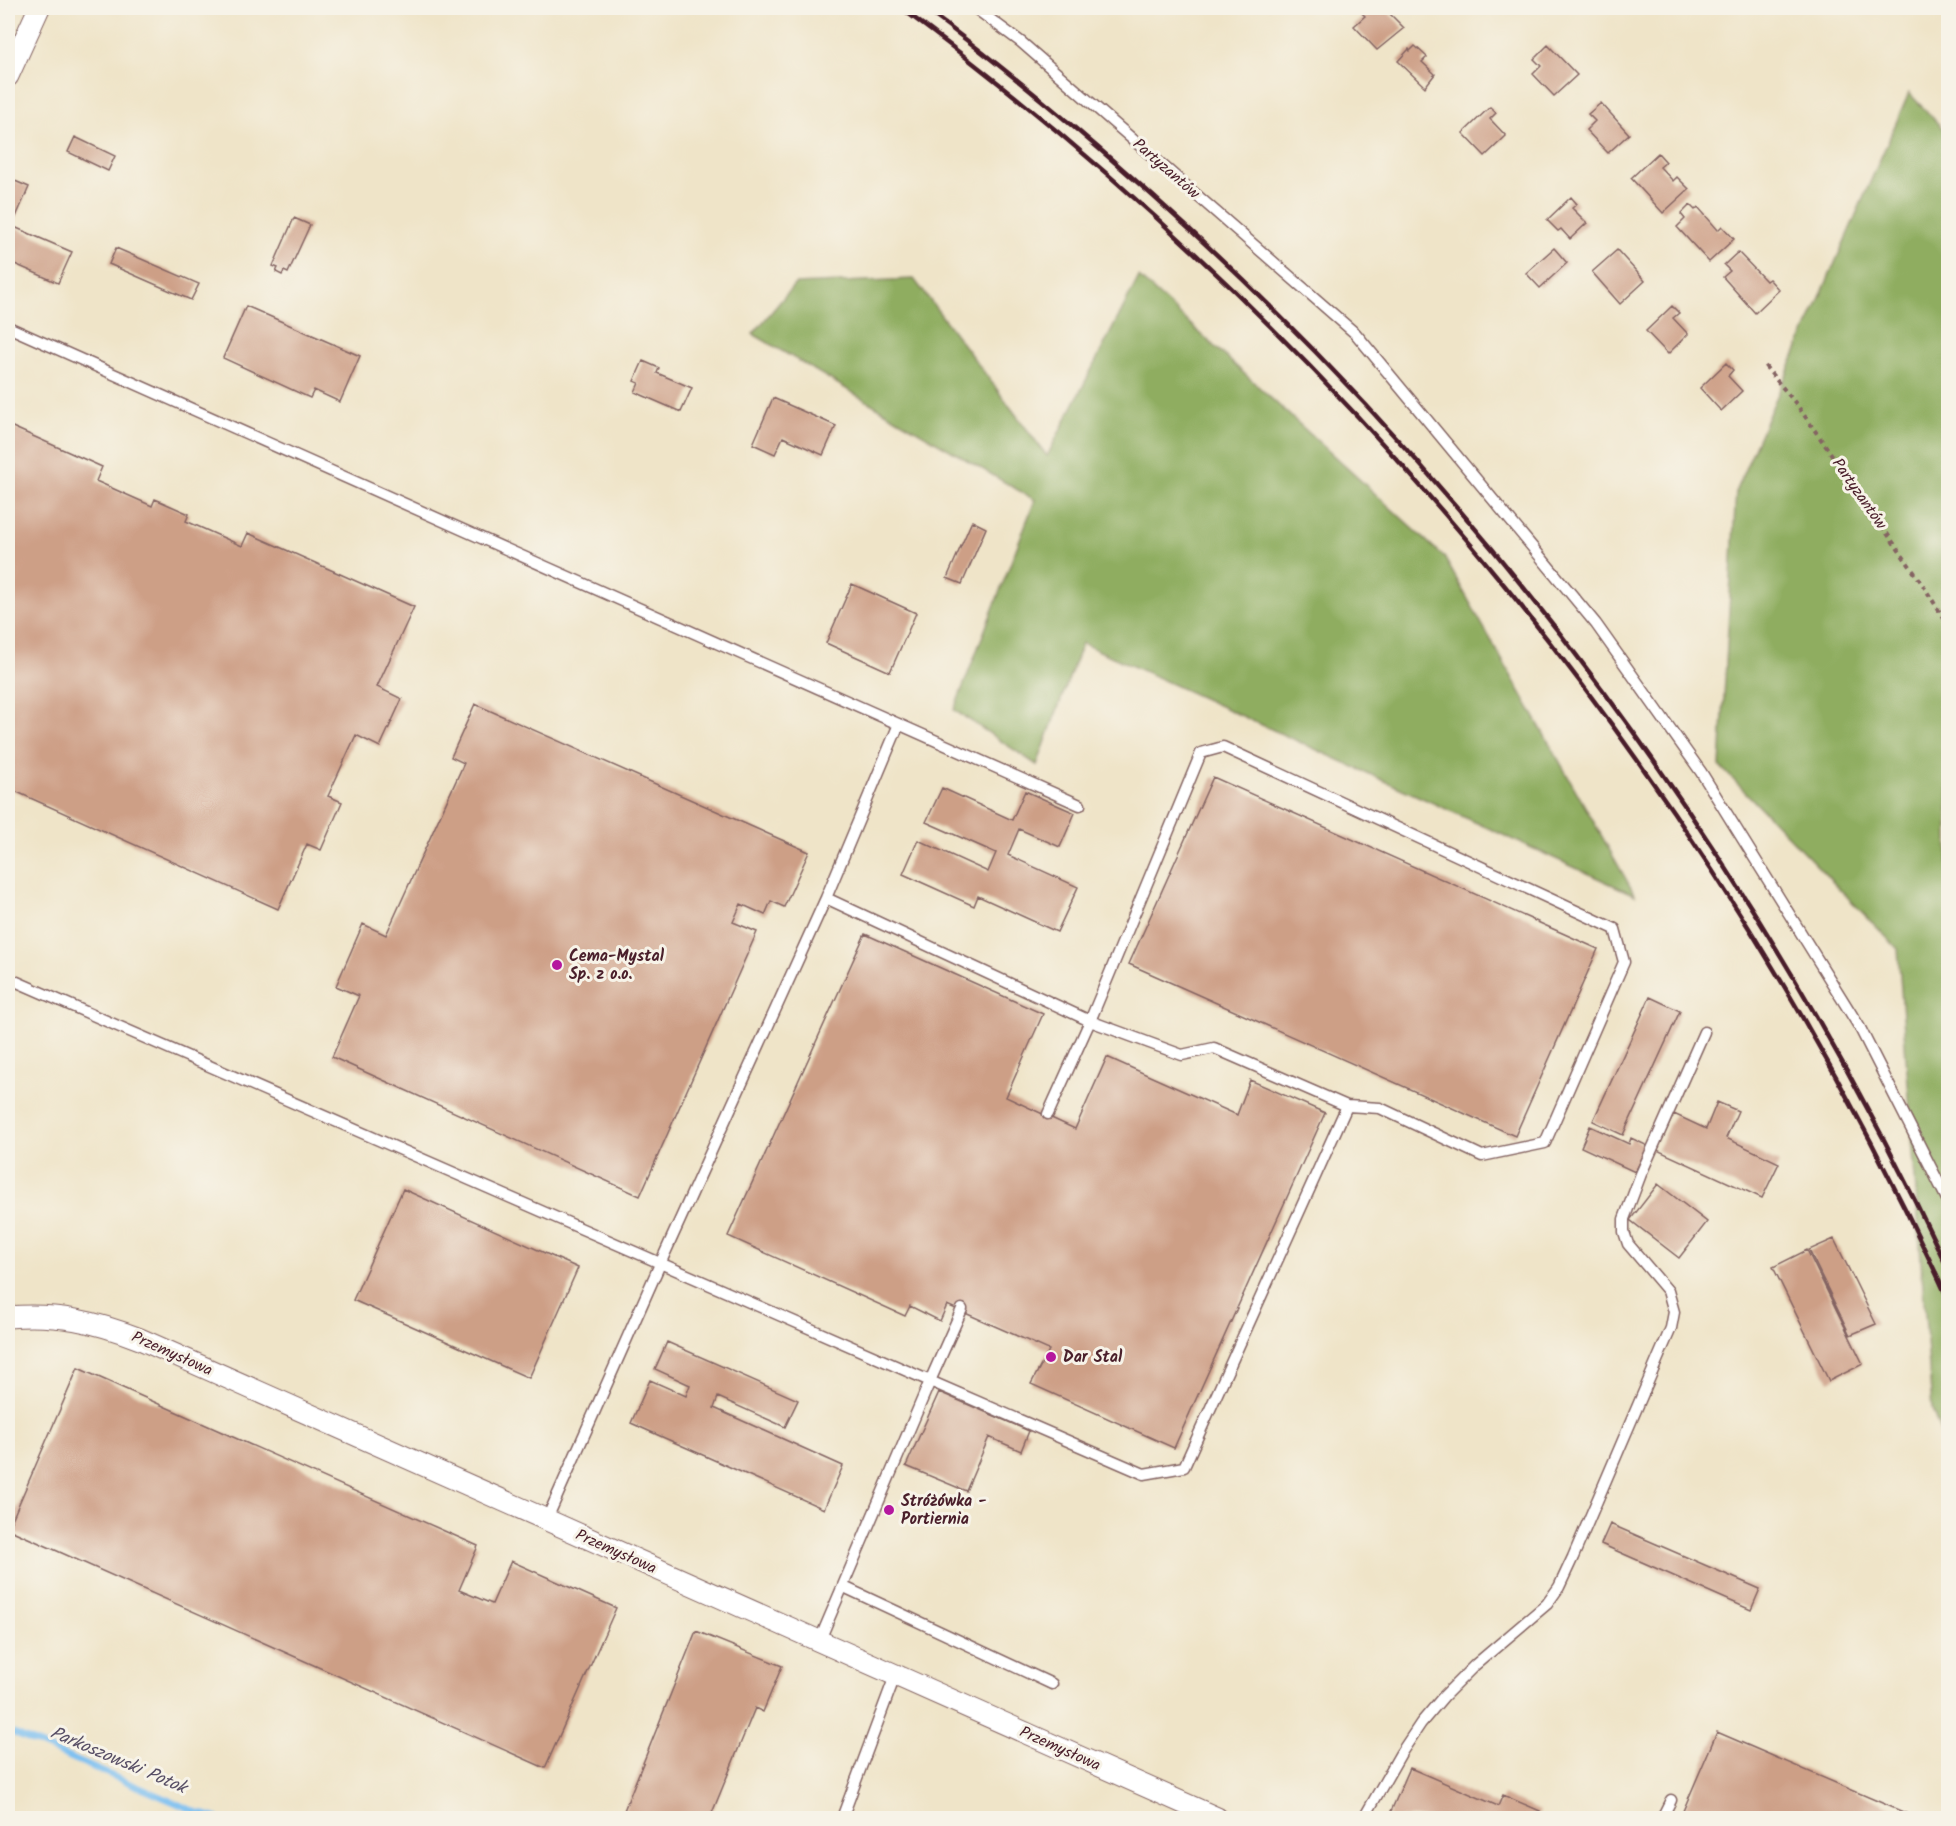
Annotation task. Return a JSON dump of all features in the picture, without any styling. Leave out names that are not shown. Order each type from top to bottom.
[{"type":"street","points":[[10,64],[39,8]]},
{"type":"street","name":"Przemysłowa","points":[[8,1317],[52,1315],[105,1325],[140,1339],[1217,1818]]},
{"type":"lane","name":"Partyzantów","points":[[975,8],[1021,42],[1356,334],[1596,624],[1701,772],[1860,1028],[1948,1201]]},
{"type":"lane","points":[[8,327],[1080,805]]},
{"type":"lane","points":[[546,1521],[826,898],[899,724]]},
{"type":"lane","points":[[826,898],[1090,1021],[1182,1055],[1214,1048],[1347,1106],[1380,1108],[1482,1156],[1545,1143],[1624,962],[1615,929],[1223,747],[1201,753],[1090,1021],[1048,1114]]},
{"type":"lane","points":[[8,978],[1144,1474],[1184,1467],[1347,1106]]},
{"type":"lane","points":[[1364,1818],[1421,1723],[1475,1665],[1547,1604],[1573,1557],[1671,1328],[1674,1312],[1668,1291],[1628,1244],[1624,1232],[1624,1219],[1641,1174],[1704,1032]]},
{"type":"lane","points":[[819,1642],[962,1309]]},
{"type":"lane","points":[[844,1587],[1052,1684]]},
{"type":"lane","points":[[842,1818],[895,1676]]},
{"type":"lane","points":[[1662,1818],[1671,1800]]},
{"type":"path","name":"Partyzantów","points":[[1765,366],[1797,405],[1922,582],[1948,625]]},
{"type":"green space","points":[[1909,93],[1948,134],[1948,1453],[1932,1409],[1898,949],[1720,766],[1736,490]]},
{"type":"green space","points":[[1139,277],[1444,557],[1635,895],[1082,643],[1037,765],[954,710],[1035,500],[753,334],[795,284],[914,279],[1047,456]]},
{"type":"building","points":[[1368,8],[1384,8],[1404,28],[1377,50],[1354,26],[1365,16],[1362,13]]},
{"type":"building","points":[[1548,45],[1577,75],[1554,96],[1533,74],[1541,66],[1534,59]]},
{"type":"building","points":[[1415,46],[1427,57],[1422,62],[1435,74],[1425,87],[1398,61]]},
{"type":"building","points":[[1601,103],[1629,134],[1608,153],[1586,130],[1595,121],[1588,114]]},
{"type":"building","points":[[1490,107],[1496,113],[1490,119],[1506,136],[1485,156],[1463,133]]},
{"type":"building","points":[[75,137],[115,156],[108,171],[68,152]]},
{"type":"building","points":[[1658,153],[1666,162],[1660,167],[1673,181],[1677,177],[1689,189],[1663,213],[1631,178]]},
{"type":"building","points":[[8,178],[29,187],[12,226],[72,252],[58,283],[8,261]]},
{"type":"building","points":[[1571,197],[1577,204],[1572,208],[1587,223],[1570,239],[1561,229],[1558,231],[1547,220]]},
{"type":"building","points":[[1690,205],[1695,210],[1698,207],[1718,230],[1722,226],[1734,239],[1709,262],[1677,227],[1685,219],[1681,214]]},
{"type":"building","points":[[294,218],[310,225],[288,273],[284,271],[282,275],[276,272],[278,268],[273,266]]},
{"type":"building","points":[[116,248],[199,284],[191,300],[109,264]]},
{"type":"building","points":[[1554,248],[1567,263],[1540,288],[1526,273]]},
{"type":"building","points":[[1617,250],[1645,281],[1620,304],[1592,272]]},
{"type":"building","points":[[1738,252],[1766,281],[1769,279],[1779,290],[1755,313],[1723,277],[1730,271],[1724,265]]},
{"type":"building","points":[[246,306],[360,356],[340,402],[314,390],[310,398],[223,358]]},
{"type":"building","points":[[1672,306],[1679,313],[1673,318],[1688,334],[1668,354],[1646,331]]},
{"type":"building","points":[[643,361],[659,368],[657,373],[692,388],[681,412],[635,392],[639,383],[634,381]]},
{"type":"building","points":[[1726,363],[1733,370],[1728,376],[1742,391],[1721,411],[1700,388]]},
{"type":"building","points":[[773,398],[836,426],[823,455],[783,437],[775,454],[753,444]]},
{"type":"building","points":[[8,425],[102,467],[96,481],[152,506],[155,499],[189,514],[186,521],[242,546],[248,533],[414,607],[377,687],[402,699],[380,747],[356,735],[328,796],[342,802],[321,850],[307,844],[278,909],[8,788]]},
{"type":"building","points":[[972,521],[986,528],[962,584],[947,578]]},
{"type":"building","points":[[852,584],[916,613],[890,672],[826,643]]},
{"type":"building","name":"Cema-Mystal Sp. z o.o.","points":[[475,704],[809,852],[784,907],[771,901],[765,915],[741,904],[733,922],[757,932],[640,1196],[332,1057],[359,996],[336,986],[363,924],[386,935],[464,763],[451,757]]},
{"type":"building","points":[[1213,777],[1598,949],[1515,1136],[1129,964]]},
{"type":"building","points":[[942,788],[1012,820],[1025,791],[1075,813],[1060,847],[1019,829],[1008,855],[1078,887],[1057,932],[978,896],[974,906],[903,874],[918,840],[988,872],[996,853],[926,822]]},
{"type":"building","points":[[865,934],[1043,1014],[1006,1097],[1075,1129],[1107,1057],[1237,1115],[1250,1080],[1325,1113],[1174,1448],[1031,1384],[1049,1350],[947,1305],[940,1321],[910,1306],[905,1316],[728,1236]]},
{"type":"building","points":[[1650,997],[1680,1011],[1623,1135],[1593,1121]]},
{"type":"building","points":[[1717,1102],[1738,1111],[1726,1138],[1779,1163],[1762,1198],[1657,1150],[1674,1114],[1706,1129]]},
{"type":"building","points":[[1590,1126],[1629,1144],[1631,1138],[1648,1146],[1635,1172],[1581,1147]]},
{"type":"building","points":[[1658,1184],[1707,1222],[1679,1258],[1630,1220]]},
{"type":"building","points":[[403,1189],[578,1268],[529,1378],[353,1300]]},
{"type":"building","points":[[1834,1239],[1876,1324],[1850,1335],[1809,1250]]},
{"type":"building","points":[[1807,1250],[1863,1364],[1829,1381],[1773,1267]]},
{"type":"building","points":[[667,1342],[798,1400],[785,1427],[718,1397],[714,1408],[843,1466],[824,1509],[631,1423],[650,1380],[686,1396],[690,1385],[655,1369]]},
{"type":"building","points":[[78,1368],[478,1546],[459,1590],[492,1604],[511,1561],[616,1608],[545,1768],[8,1529]]},
{"type":"building","points":[[939,1392],[1029,1431],[1021,1451],[989,1437],[966,1491],[906,1466]]},
{"type":"building","points":[[1610,1524],[1760,1589],[1751,1610],[1601,1544]]},
{"type":"building","points":[[696,1631],[782,1666],[763,1712],[755,1708],[710,1818],[621,1818]]},
{"type":"building","points":[[1717,1732],[1917,1818],[1680,1818]]},
{"type":"building","points":[[1410,1768],[1498,1806],[1503,1795],[1540,1811],[1537,1818],[1388,1818]]},
{"type":"waterway","name":"Parkoszowski Potok","points":[[8,1731],[199,1813],[216,1818]]},
{"type":"railway","points":[[901,8],[1066,139],[1223,280],[1369,429],[1506,588],[1633,754],[1749,928],[1854,1110],[1948,1299]]},
{"type":"railway","points":[[924,8],[1012,76],[1097,147],[1153,196],[1276,312],[1392,433],[1501,560],[1604,692],[1701,830],[1790,972],[1873,1118],[1948,1269]]},
{"type":"place","name":"Cema-Mystal Sp. z o.o.","points":[[557,965]]},
{"type":"place","name":"Dar Stal","points":[[1051,1357]]},
{"type":"place","name":"Stróżówka - Portiernia","points":[[889,1510]]}]
